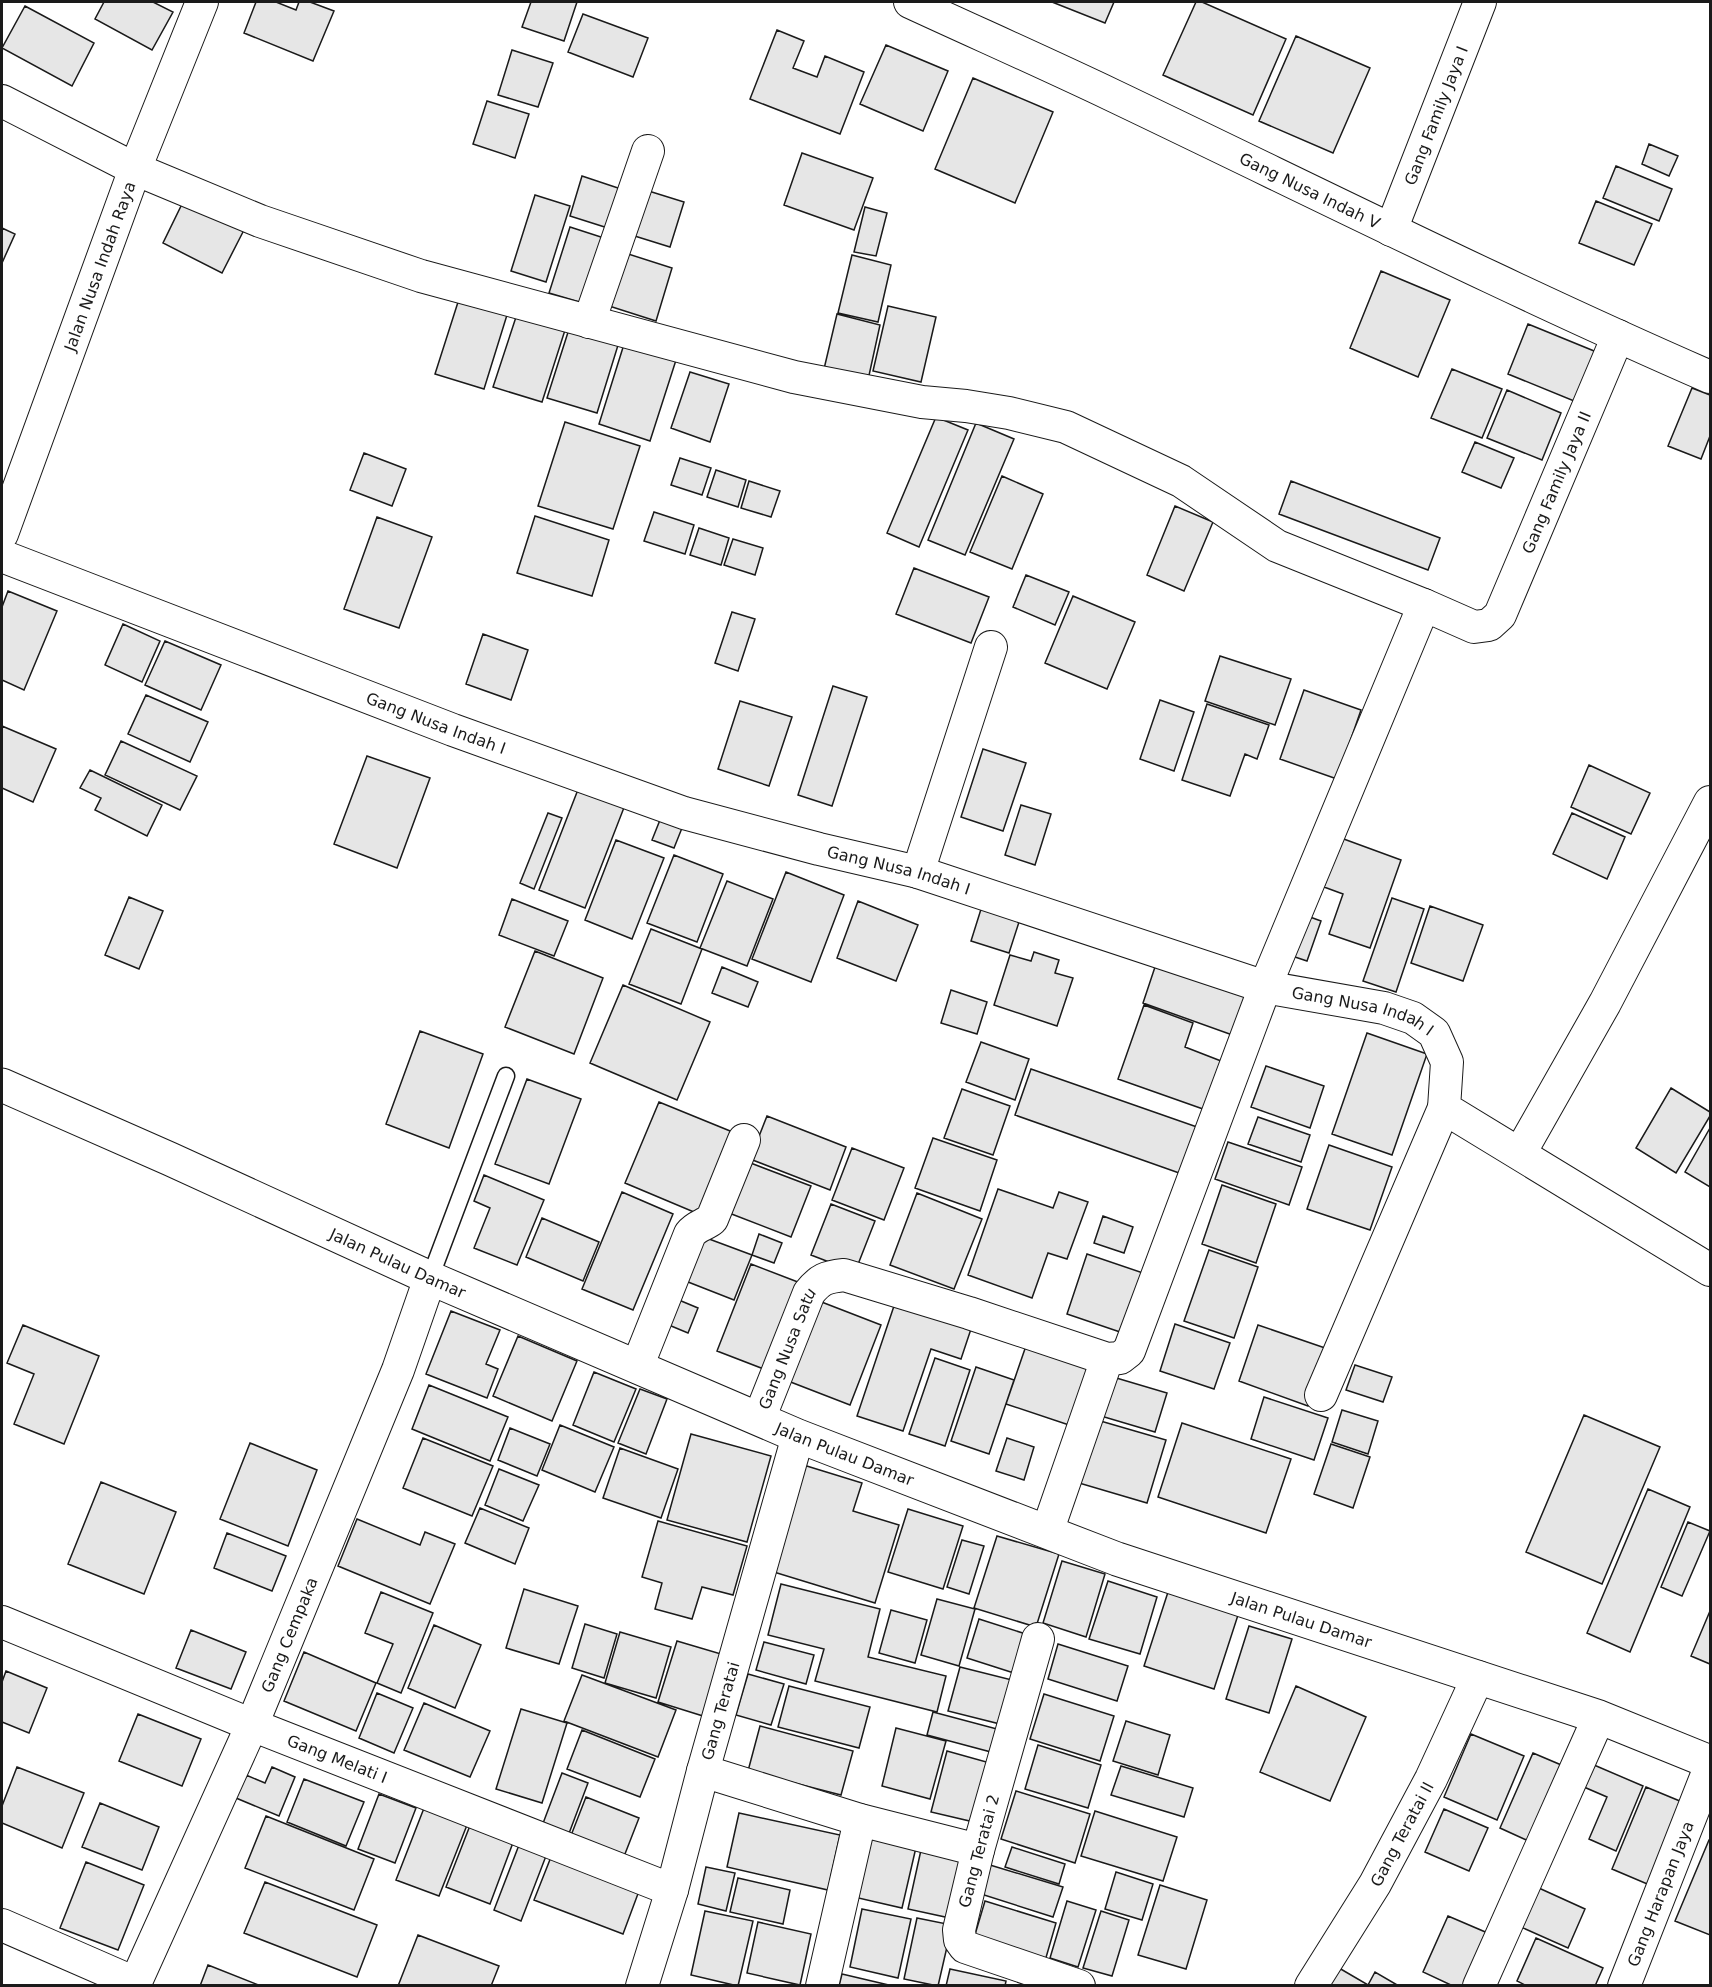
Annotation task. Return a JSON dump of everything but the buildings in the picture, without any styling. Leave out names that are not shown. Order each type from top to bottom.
[{"type":"street","name":"Jalan Nusa Indah Raya","points":[[2,534],[135,169],[202,2]]},
{"type":"street","name":"Gang Nusa Indah V","points":[[910,2],[1111,94],[1391,230],[1710,377]]},
{"type":"street","name":"Gang Family Jaya I","points":[[1391,230],[1479,2]]},
{"type":"street","points":[[2,101],[135,169],[260,221],[421,276],[794,377],[922,402],[1009,413],[1066,427],[1181,481],[1277,546],[1424,606],[1265,987],[1135,1340],[1129,1351],[1119,1358],[1107,1359],[1047,1532]]},
{"type":"street","points":[[589,322],[648,151]]},
{"type":"street","name":"Gang Family Jaya II","points":[[1424,606],[1474,627],[1489,625],[1500,615],[1618,336]]},
{"type":"street","name":"Gang Nusa Indah I","points":[[2,556],[453,730],[684,813],[819,849],[918,872],[1265,987],[1384,1008],[1413,1018],[1434,1033],[1447,1062],[1444,1108],[1321,1395]]},
{"type":"street","points":[[918,872],[991,647]]},
{"type":"street","points":[[1520,1153],[1605,1004],[1710,802]]},
{"type":"street","name":"Jalan Pulau Damar","points":[[2,1085],[430,1278],[798,1436],[1118,1559],[1599,1717],[1710,1762]]},
{"type":"street","points":[[1444,1108],[1710,1270]]},
{"type":"street","points":[[637,1367],[690,1234],[695,1228],[705,1225],[712,1219],[744,1140]]},
{"type":"street","name":"Gang Nusa Satu","points":[[759,1419],[809,1293],[819,1280],[844,1275],[969,1313],[1107,1359]]},
{"type":"street","name":"Gang Cempaka","points":[[134,1984],[252,1725],[398,1370],[430,1278]]},
{"type":"street","name":"Gang Teratai","points":[[642,1986],[672,1890],[798,1436]]},
{"type":"street","name":"Gang Melati I","points":[[2,1622],[252,1725],[672,1890]]},
{"type":"street","name":"Gang Teratai 2","points":[[1038,1639],[978,1850],[959,1930],[960,1940],[965,1947],[1079,1986]]},
{"type":"street","name":"Gang Teratai II","points":[[1311,1986],[1375,1884],[1431,1779],[1478,1677]]},
{"type":"street","points":[[1479,1986],[1599,1717]]},
{"type":"street","name":"Gang Harapan Jaya","points":[[1624,1986],[1710,1767]]},
{"type":"street","points":[[703,1772],[860,1820],[978,1850]]},
{"type":"street","points":[[822,1986],[860,1820]]},
{"type":"street","points":[[2,1925],[134,1984]]},
{"type":"lane","points":[[430,1278],[506,1076]]}]
